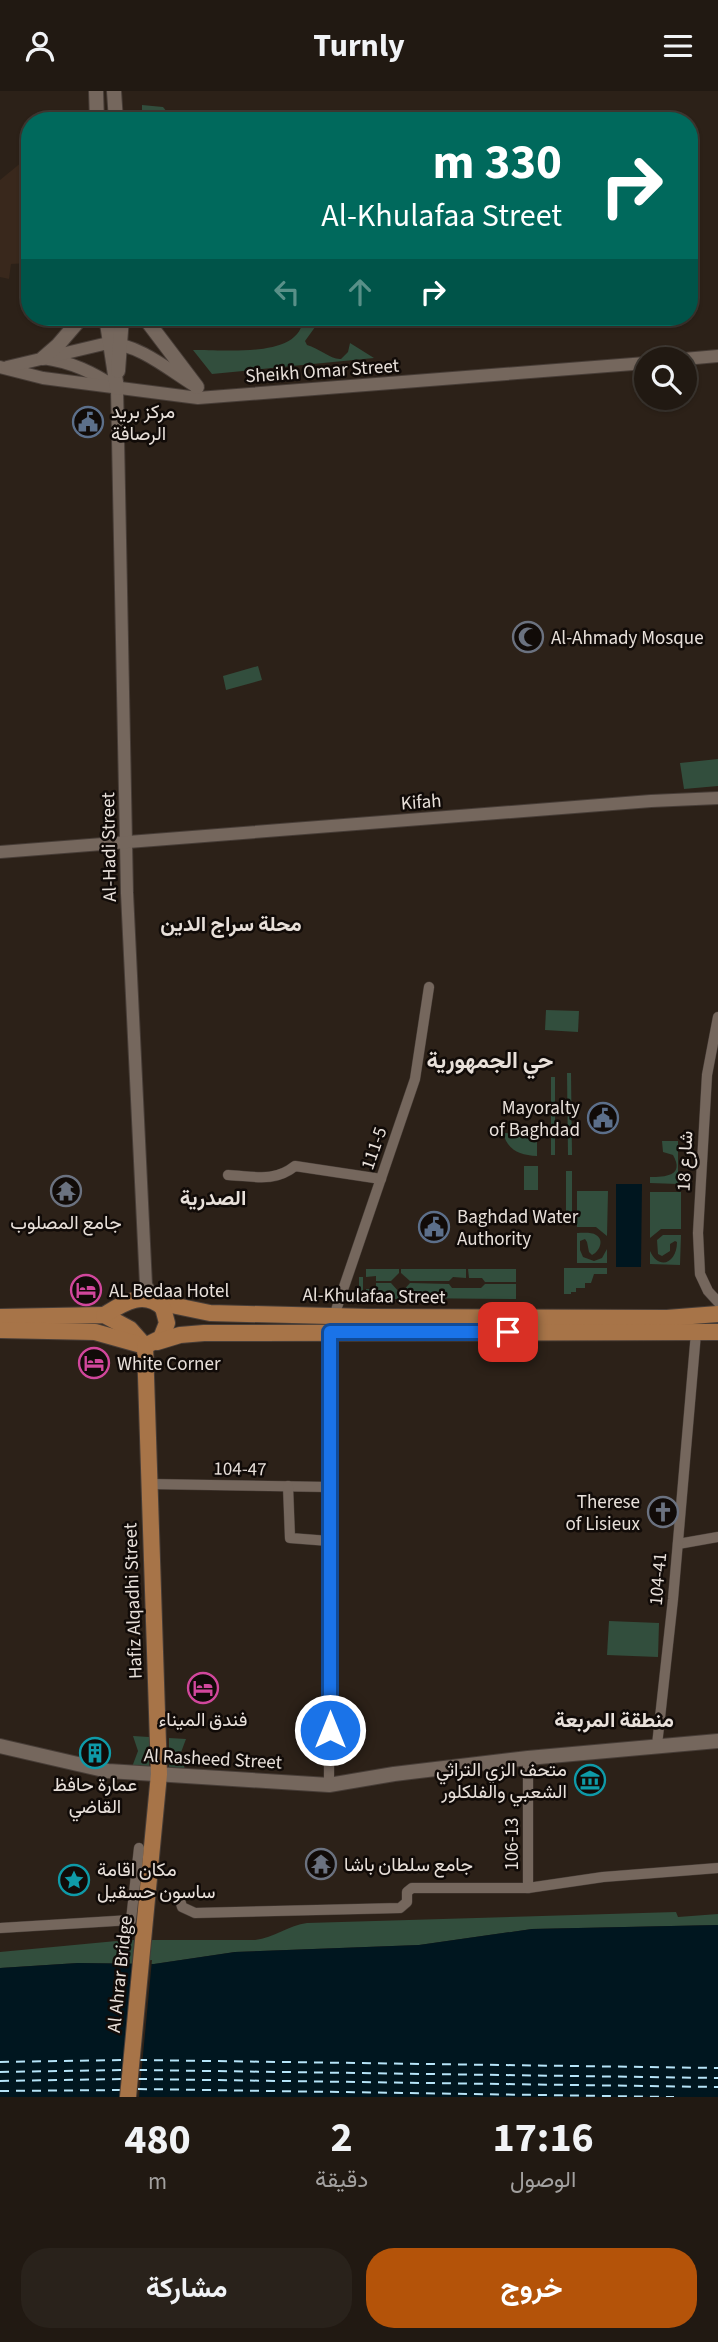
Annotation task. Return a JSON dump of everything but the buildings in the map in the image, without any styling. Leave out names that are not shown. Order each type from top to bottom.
[{"type":"main road","points":[[96,91],[97,112]]},
{"type":"main road","points":[[114,91],[115,112]]},
{"type":"main road","points":[[43,358],[74,326]]},
{"type":"main road","points":[[109,326],[114,343],[117,388]]},
{"type":"main road","points":[[114,343],[119,326]]},
{"type":"main road","points":[[151,326],[197,387]]},
{"type":"main road","name":"Al-Khulafaa Street","points":[[104,1315],[133,1300],[144,1299],[210,1313],[332,1324],[718,1332]]},
{"type":"main road","name":"Hafiz Alqadhi Street","points":[[146,1851],[159,1774],[149,1484],[151,1344],[164,1334],[167,1323],[164,1310],[157,1302]]},
{"type":"main road","name":"Al-Khulafaa Street","points":[[151,1344],[192,1333],[332,1324],[667,1318],[718,1314]]},
{"type":"main road","points":[[0,1317],[104,1315],[151,1344]]},
{"type":"main road","points":[[0,1331],[95,1332],[151,1344]]},
{"type":"main road","name":"Al Rasheed Street","points":[[0,1746],[94,1769],[330,1784],[528,1758],[718,1741]]},
{"type":"main road","name":"Al Ahrar Bridge","points":[[128,2097],[146,1851]]},
{"type":"street","name":"Sheikh Omar Street","points":[[2,368],[114,343]]},
{"type":"street","points":[[114,343],[137,351],[212,398]]},
{"type":"street","points":[[697,358],[718,356]]},
{"type":"street","points":[[43,358],[61,360],[86,369],[117,388]]},
{"type":"street","name":"Sheikh Omar Street","points":[[2,368],[33,376],[212,398],[634,364]]},
{"type":"street","name":"Al-Hadi Street","points":[[117,388],[127,893],[145,1273],[147,1289],[157,1302]]},
{"type":"street","name":"Kifah","points":[[0,852],[718,798]]},
{"type":"street","name":"111-5","points":[[330,1784],[329,1487],[332,1324],[415,1079],[429,987]]},
{"type":"street","name":"شارع 18","points":[[718,1017],[707,1075],[698,1233],[700,1274],[708,1291],[718,1303]]},
{"type":"street","points":[[228,1175],[275,1177],[285,1174],[295,1166],[380,1179]]},
{"type":"street","name":"104-41","points":[[657,1745],[696,1333]]},
{"type":"street","name":"104-47","points":[[149,1484],[329,1487]]},
{"type":"street","points":[[288,1486],[289,1538],[329,1541]]},
{"type":"street","points":[[678,1544],[718,1537]]},
{"type":"street","name":"106-13","points":[[528,1758],[528,1888]]},
{"type":"street","points":[[0,1928],[131,1920],[146,1851]]},
{"type":"street","points":[[179,1896],[182,1907],[195,1913],[400,1908],[407,1902],[407,1892],[412,1888],[528,1888],[603,1877],[718,1868]]},
{"type":"shaded area","points":[[21,163],[21,263],[11,264],[9,279],[0,277],[0,180]]},
{"type":"green space","points":[[142,105],[163,107],[167,112],[142,112]]},
{"type":"green space","points":[[300,326],[316,326],[305,341],[307,345],[333,358],[341,359],[348,352],[350,343],[374,358],[212,374],[193,350],[241,350],[276,346],[290,340]]},
{"type":"green space","points":[[258,666],[262,680],[226,690],[223,676]]},
{"type":"green space","points":[[718,759],[718,786],[684,789],[680,763]]},
{"type":"green space","points":[[546,1010],[579,1011],[578,1032],[545,1030]]},
{"type":"green space","points":[[567,1073],[571,1073],[572,1155],[568,1155]]},
{"type":"green space","points":[[551,1077],[555,1077],[555,1155],[551,1155]]},
{"type":"green space","points":[[503,1133],[537,1134],[537,1156],[525,1155],[511,1148]]},
{"type":"green space","points":[[662,1141],[678,1141],[678,1184],[650,1183],[650,1177],[667,1176],[677,1167],[673,1155],[663,1152]]},
{"type":"green space","points":[[524,1166],[538,1166],[538,1190],[524,1190]]},
{"type":"green space","points":[[566,1171],[572,1171],[572,1224],[566,1224]]},
{"type":"green space","points":[[577,1191],[608,1191],[607,1236],[596,1227],[577,1227]]},
{"type":"green space","points":[[650,1192],[681,1192],[681,1229],[661,1229],[650,1238]]},
{"type":"green space","points":[[577,1233],[594,1234],[599,1237],[601,1243],[592,1255],[585,1239],[580,1241],[583,1257],[594,1261],[602,1258],[607,1249],[607,1263],[577,1263]]},
{"type":"green space","points":[[663,1235],[681,1235],[680,1265],[650,1264],[650,1251],[662,1262],[667,1262],[674,1255],[675,1241],[670,1244],[670,1251],[662,1256],[658,1254],[657,1240]]},
{"type":"green space","points":[[564,1268],[607,1268],[607,1274],[594,1274],[591,1283],[585,1283],[585,1288],[576,1288],[576,1292],[564,1294]]},
{"type":"green space","points":[[366,1269],[399,1269],[399,1273],[391,1281],[376,1281],[376,1276],[366,1277]]},
{"type":"green space","points":[[401,1269],[466,1269],[466,1278],[410,1281],[401,1273]]},
{"type":"green space","points":[[468,1269],[516,1269],[516,1282],[485,1282],[482,1278],[469,1278]]},
{"type":"green space","points":[[359,1277],[363,1277],[363,1294],[366,1294],[366,1289],[376,1289],[376,1283],[391,1283],[399,1292],[399,1299],[359,1299]]},
{"type":"green space","points":[[410,1283],[449,1284],[452,1288],[516,1284],[516,1299],[402,1298],[402,1292]]},
{"type":"green space","points":[[609,1621],[659,1623],[658,1657],[607,1655]]},
{"type":"green space","points":[[133,1736],[149,1737],[149,1768],[132,1767],[138,1751]]},
{"type":"green space","points":[[169,1738],[186,1739],[180,1755],[185,1769],[169,1769]]},
{"type":"green space","points":[[676,1912],[678,1917],[718,1914],[718,1925],[532,1929],[419,1945],[235,1952],[154,1964],[78,1963],[0,1968],[0,1952],[127,1940],[255,1940],[307,1923]]},
{"type":"water","points":[[616,1184],[642,1184],[641,1267],[616,1267]]},
{"type":"water","points":[[718,1925],[718,2097],[0,2097],[0,1968],[78,1963],[154,1964],[235,1952],[419,1945],[532,1929]]},
{"type":"pier","points":[[152,1960],[139,2097],[120,2097],[133,1961]]},
{"type":"ferry route","points":[[0,2062],[126,2060]]},
{"type":"ferry route","points":[[138,2060],[718,2068]]},
{"type":"ferry route","points":[[0,2072],[122,2070]]},
{"type":"ferry route","points":[[138,2070],[718,2078]]},
{"type":"ferry route","points":[[0,2081],[122,2079]]},
{"type":"ferry route","points":[[138,2079],[718,2087]]},
{"type":"ferry route","points":[[138,2089],[674,2097]]},
{"type":"ferry route","points":[[0,2091],[121,2090]]},
{"type":"place","name":"مركز بريد الرصافة","points":[[88,422]]},
{"type":"place","name":"Al-Ahmady Mosque","points":[[528,637]]},
{"type":"place","name":"Mayoralty of Baghdad","points":[[603,1118]]},
{"type":"place","name":"جامع المصلوب","points":[[66,1191]]},
{"type":"place","name":"Baghdad Water Authority","points":[[434,1227]]},
{"type":"place","name":"AL Bedaa Hotel","points":[[86,1290]]},
{"type":"place","name":"White Corner","points":[[94,1363]]},
{"type":"place","name":"Therese of Lisieux","points":[[663,1512]]},
{"type":"place","name":"فندق الميناء","points":[[203,1688]]},
{"type":"place","name":"عمارة حافظ القاضي","points":[[95,1753]]},
{"type":"place","name":"متحف الزي التراثي الشعبي والفلكلور","points":[[590,1780]]},
{"type":"place","name":"جامع سلطان باشا","points":[[321,1864]]},
{"type":"place","name":"مكان اقامة ساسون حسقيل","points":[[74,1880]]},
{"type":"district","name":"محلة سراج الدين","points":[[231,924]]},
{"type":"district","name":"حي الجمهورية","points":[[490,1060]]},
{"type":"district","name":"الصدرية","points":[[213,1198]]},
{"type":"district","name":"منطقة المربعة","points":[[614,1720]]},
{"type":"route","points":[[330,1730],[330,1332],[508,1332]]}]
